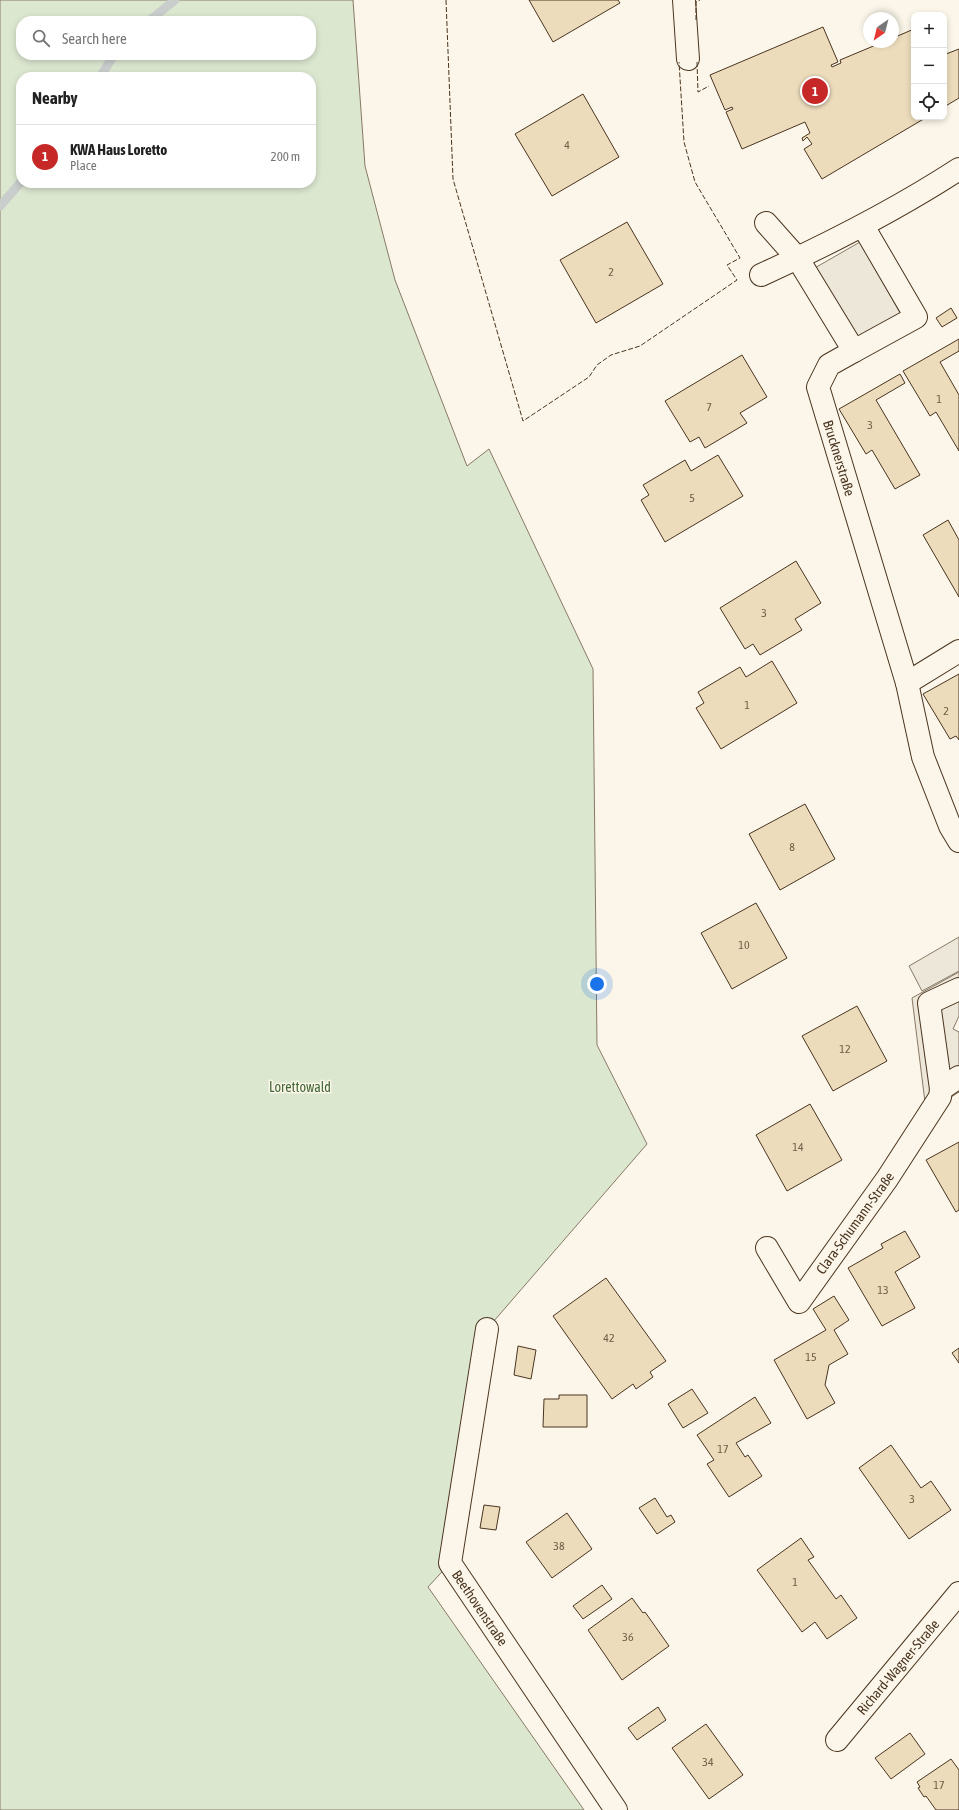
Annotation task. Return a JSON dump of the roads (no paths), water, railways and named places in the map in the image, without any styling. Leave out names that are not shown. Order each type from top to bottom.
[{"type":"street","points":[[684,0],[688,59]]},
{"type":"street","points":[[761,275],[798,259],[863,226],[959,169]]},
{"type":"street","points":[[766,223],[798,259],[854,351]]},
{"type":"street","name":"Brucknerstraße","points":[[863,226],[916,316],[829,365],[818,388],[907,684],[923,757],[950,826],[959,841]]},
{"type":"street","points":[[907,684],[959,651]]},
{"type":"street","points":[[959,989],[929,1003],[941,1089],[959,1077]]},
{"type":"street","name":"Clara-Schumann-Straße","points":[[767,1248],[799,1302],[887,1180],[940,1097],[941,1089]]},
{"type":"street","name":"Beethovenstraße","points":[[487,1329],[450,1563],[616,1810]]},
{"type":"street","name":"Richard-Wagner-Straße","points":[[837,1740],[959,1593]]},
{"type":"waterway","points":[[155,16],[175,0]]},
{"type":"waterway","points":[[103,72],[111,60]]},
{"type":"waterway","points":[[0,206],[16,188]]},
{"type":"place","name":"KWA Haus Loretto","points":[[815,91]]},
{"type":"park label","name":"Lorettowald","points":[[300,1087]]}]
